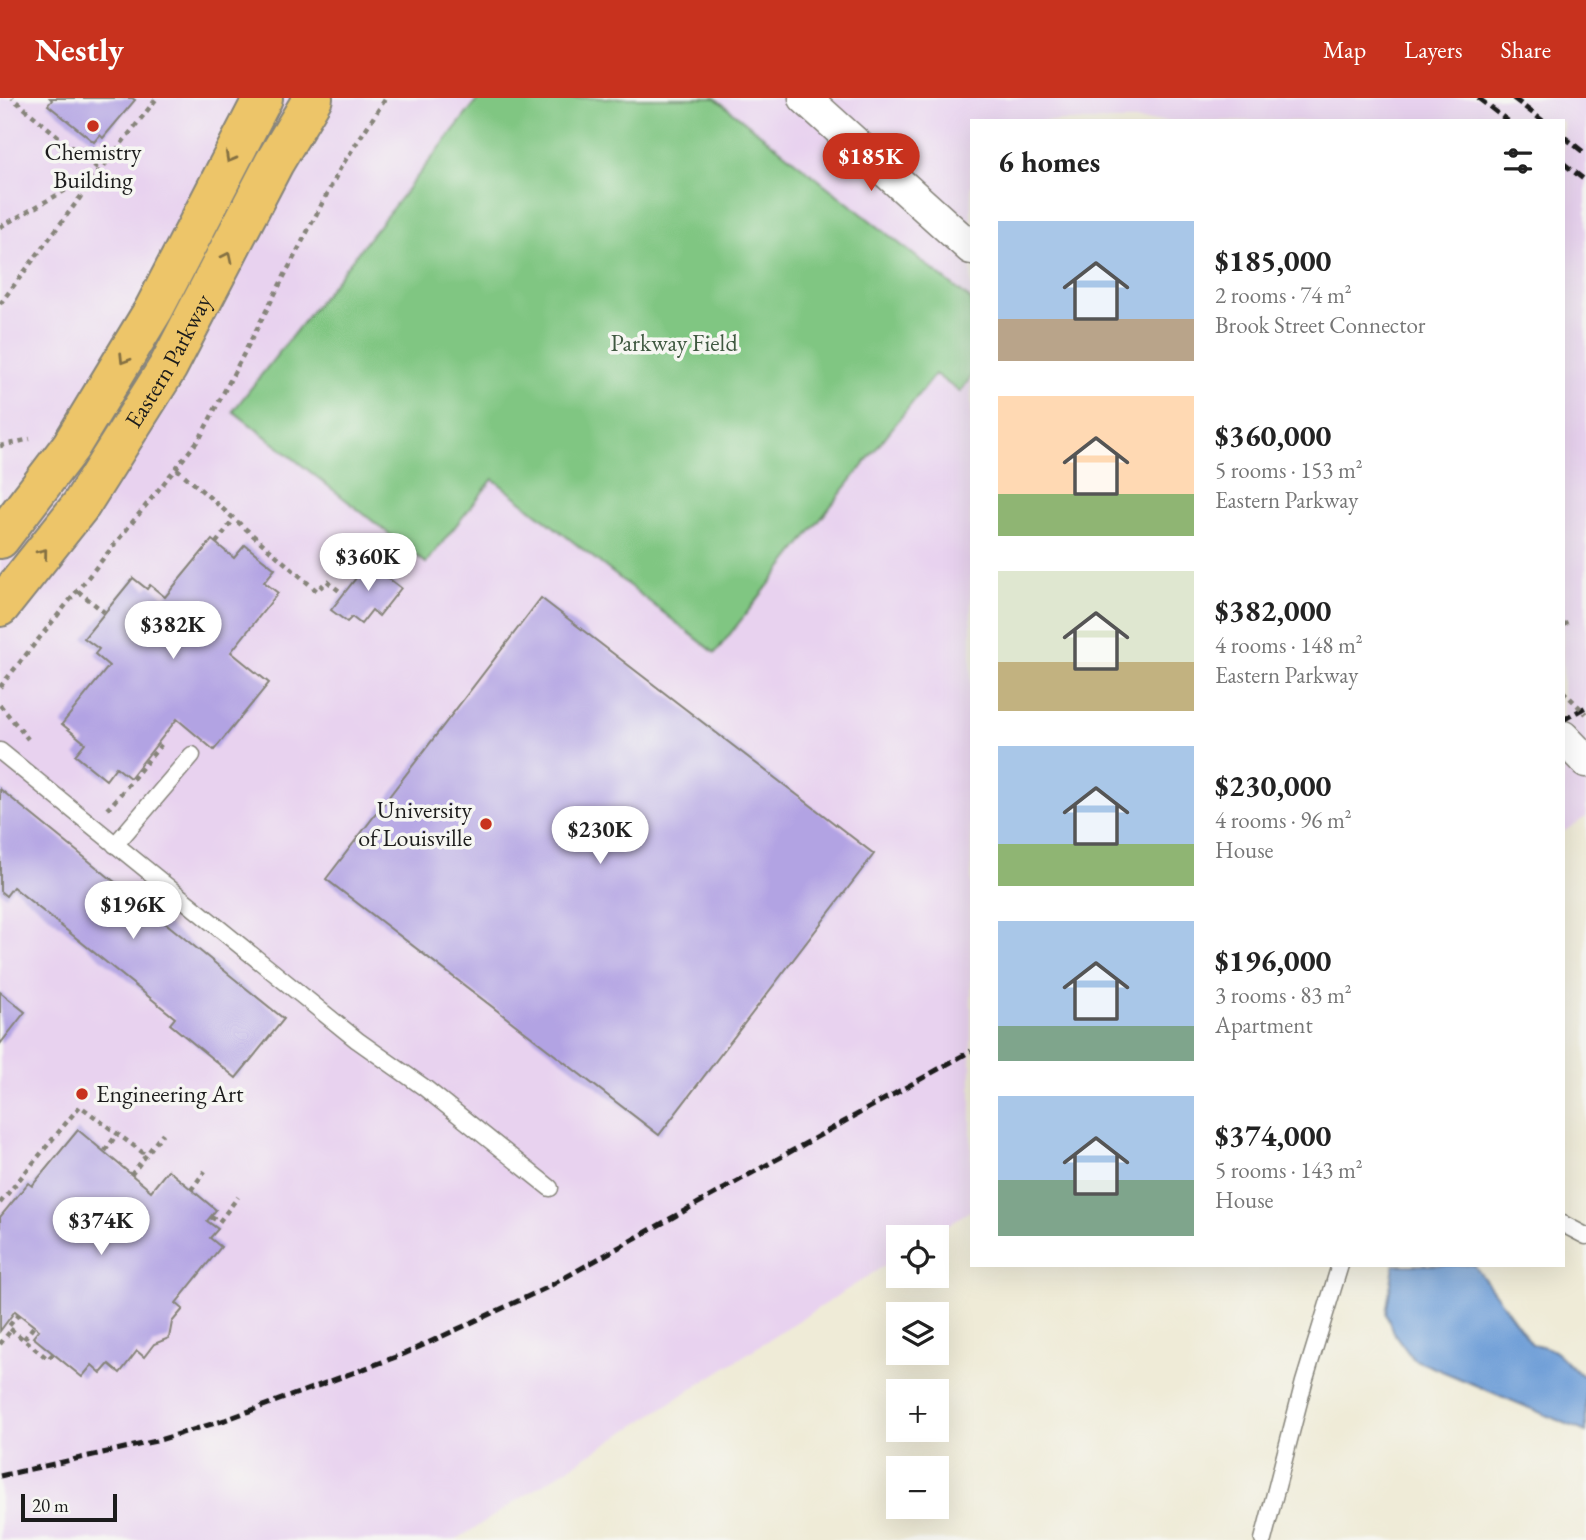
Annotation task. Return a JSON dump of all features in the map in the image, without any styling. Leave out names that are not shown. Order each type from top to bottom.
[{"type":"main road","name":"Eastern Parkway","points":[[0,539],[71,446],[154,309],[263,98]]},
{"type":"main road","name":"Eastern Parkway","points":[[0,607],[81,505],[168,368],[274,163],[313,98]]},
{"type":"street","points":[[806,98],[970,247]]},
{"type":"street","points":[[1565,739],[1586,761]]},
{"type":"lane","points":[[0,751],[357,1040],[425,1088],[550,1188]]},
{"type":"lane","points":[[116,845],[192,755]]},
{"type":"lane","points":[[1565,1225],[1586,1236]]},
{"type":"lane","points":[[1264,1540],[1304,1382],[1339,1267]]},
{"type":"path","points":[[12,98],[100,171]]},
{"type":"path","points":[[0,304],[157,98]]},
{"type":"path","points":[[0,687],[200,438],[341,167],[386,98]]},
{"type":"path","points":[[0,228],[100,171]]},
{"type":"path","points":[[0,446],[34,439]]},
{"type":"path","points":[[177,469],[317,591],[327,581],[344,594]]},
{"type":"path","points":[[216,543],[234,519]]},
{"type":"path","points":[[78,591],[104,612]]},
{"type":"path","points":[[1565,624],[1570,622]]},
{"type":"path","points":[[1565,693],[1586,714]]},
{"type":"path","points":[[0,705],[35,745]]},
{"type":"path","points":[[99,799],[109,808],[164,741]]},
{"type":"path","points":[[8,1208],[0,1202],[80,1106],[146,1155]]},
{"type":"path","points":[[131,1175],[163,1133]]},
{"type":"path","points":[[105,1151],[117,1134]]},
{"type":"path","points":[[191,1189],[205,1171]]},
{"type":"path","points":[[211,1217],[219,1222],[238,1197]]},
{"type":"path","points":[[19,1314],[8,1327],[48,1359],[53,1354]]},
{"type":"path","points":[[24,1339],[34,1326]]},
{"type":"path","points":[[0,1344],[12,1329]]},
{"type":"shaded area","name":"University of Louisville","points":[[0,98],[1586,98],[1586,817],[1565,831],[1565,119],[970,119],[970,1211],[948,1225],[886,1225],[886,1265],[456,1540],[0,1540]]},
{"type":"green space","name":"Parkway Field","points":[[479,98],[715,98],[970,299],[970,378],[960,392],[935,374],[715,653],[493,479],[426,563],[233,411]]},
{"type":"water","points":[[1394,1267],[1475,1267],[1532,1344],[1551,1349],[1586,1377],[1586,1432],[1413,1359],[1393,1332],[1386,1314]]},
{"type":"building","name":"Chemistry Building","points":[[50,98],[135,100],[103,138],[100,135],[94,142],[48,105],[52,100]]},
{"type":"building","points":[[212,540],[234,558],[245,545],[275,569],[264,582],[278,593],[231,652],[269,683],[214,750],[177,719],[130,778],[116,767],[106,780],[75,755],[85,743],[62,724],[109,666],[95,654],[99,649],[84,638],[133,578],[147,589],[150,585],[165,597]]},
{"type":"building","points":[[375,554],[391,567],[384,575],[401,588],[379,616],[372,610],[361,624],[352,617],[347,622],[331,610]]},
{"type":"building","points":[[541,598],[874,854],[659,1135],[326,879]]},
{"type":"building","points":[[0,789],[284,1019],[236,1078],[170,1024],[175,1018],[13,887],[6,896],[0,891]]},
{"type":"building","points":[[0,992],[25,1012],[0,1044]]},
{"type":"building","points":[[78,1130],[151,1191],[168,1170],[216,1210],[207,1221],[218,1229],[210,1238],[221,1247],[176,1303],[183,1309],[172,1322],[169,1338],[154,1344],[144,1357],[137,1351],[120,1373],[109,1364],[101,1373],[92,1365],[82,1377],[33,1337],[39,1330],[15,1311],[0,1331],[0,1217],[28,1183],[32,1186]]},
{"type":"railway","points":[[1478,98],[1505,119]]},
{"type":"railway","points":[[1513,98],[1540,119]]},
{"type":"railway","points":[[1565,138],[1586,154]]},
{"type":"railway","points":[[1565,165],[1586,181]]},
{"type":"railway","points":[[1565,719],[1586,707]]},
{"type":"railway","points":[[0,1476],[156,1441],[225,1420],[404,1354],[546,1288],[970,1052]]},
{"type":"place","name":"Chemistry Building","points":[[93,126]]},
{"type":"place","name":"University of Louisville","points":[[486,824]]},
{"type":"place","name":"Engineering Art","points":[[82,1094]]}]
